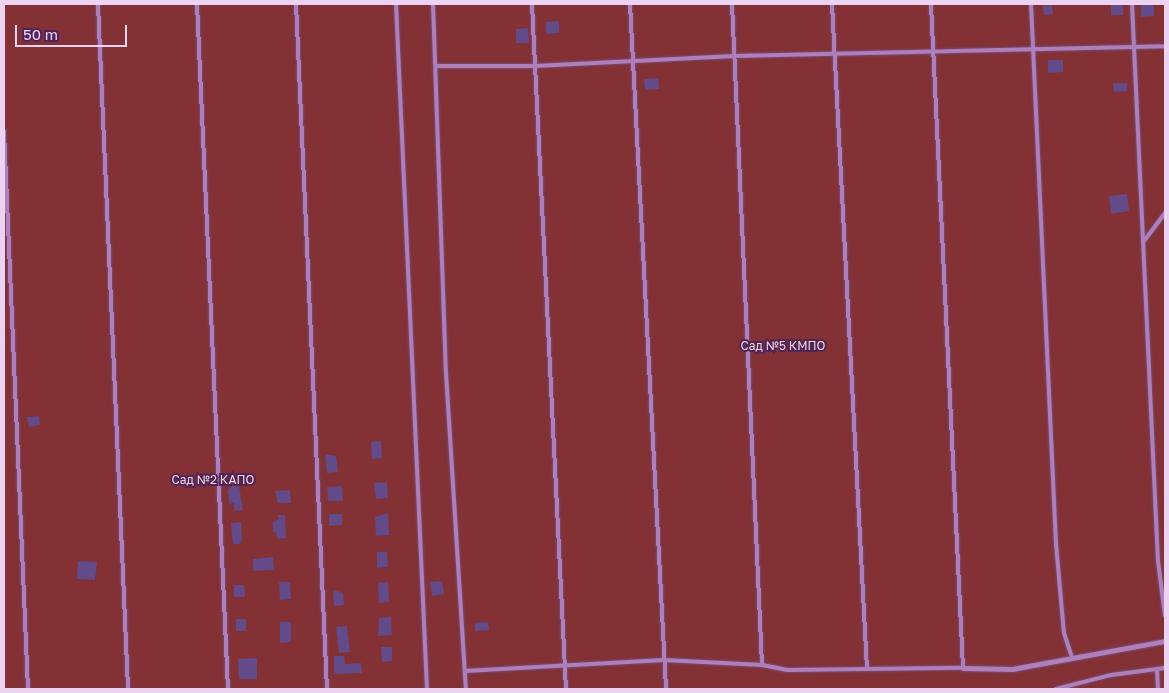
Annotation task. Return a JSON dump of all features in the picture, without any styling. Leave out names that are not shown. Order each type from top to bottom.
[{"type":"street","points":[[963,668],[1012,669],[1165,641]]},
{"type":"lane","points":[[98,4],[128,689]]},
{"type":"lane","points":[[196,4],[228,689]]},
{"type":"lane","points":[[296,4],[327,689]]},
{"type":"lane","points":[[396,4],[426,689]]},
{"type":"lane","points":[[433,4],[446,373],[466,689]]},
{"type":"lane","points":[[532,4],[566,689]]},
{"type":"lane","points":[[630,4],[666,689]]},
{"type":"lane","points":[[732,4],[762,665]]},
{"type":"lane","points":[[832,4],[867,669]]},
{"type":"lane","points":[[465,671],[564,664],[664,660],[762,665],[788,670],[963,668],[931,4]]},
{"type":"lane","points":[[1031,4],[1056,544],[1064,633],[1072,658]]},
{"type":"lane","points":[[1132,4],[1158,561],[1165,616]]},
{"type":"lane","points":[[436,66],[535,66],[734,56],[933,53],[1165,46]]},
{"type":"lane","points":[[4,132],[28,689]]},
{"type":"lane","points":[[1144,241],[1165,213]]},
{"type":"lane","points":[[1056,689],[1111,675],[1165,668]]},
{"type":"lane","points":[[1158,670],[1158,689]]},
{"type":"green space","name":"Сад №5 КМПО","points":[[4,4],[1165,4],[1165,689],[4,689]]},
{"type":"building","points":[[1111,4],[1123,4],[1123,15],[1111,15]]},
{"type":"building","points":[[1141,4],[1154,4],[1154,16],[1141,17]]},
{"type":"building","points":[[1052,5],[1053,14],[1044,15],[1043,6]]},
{"type":"building","points":[[559,21],[559,33],[546,34],[546,22]]},
{"type":"building","points":[[528,28],[529,43],[516,43],[516,29]]},
{"type":"building","points":[[1048,60],[1063,60],[1063,72],[1048,73]]},
{"type":"building","points":[[658,78],[659,89],[645,90],[644,79]]},
{"type":"building","points":[[1113,83],[1127,83],[1127,91],[1114,92]]},
{"type":"building","points":[[1127,194],[1129,211],[1111,214],[1109,196]]},
{"type":"building","points":[[39,416],[40,425],[29,427],[27,417]]},
{"type":"building","points":[[381,441],[382,458],[372,459],[371,442]]},
{"type":"building","points":[[325,454],[336,456],[338,472],[327,473]]},
{"type":"building","points":[[387,482],[388,498],[376,499],[374,483]]},
{"type":"building","points":[[232,486],[239,486],[243,510],[234,511],[234,503],[229,504],[228,490]]},
{"type":"building","points":[[342,486],[343,501],[328,501],[327,487]]},
{"type":"building","points":[[290,490],[291,503],[278,503],[275,491]]},
{"type":"building","points":[[388,513],[389,535],[376,536],[375,517]]},
{"type":"building","points":[[329,514],[342,514],[342,525],[329,526]]},
{"type":"building","points":[[278,515],[285,515],[286,538],[277,539],[276,532],[273,532],[273,522],[279,519]]},
{"type":"building","points":[[241,522],[242,539],[240,544],[233,544],[231,523]]},
{"type":"building","points":[[377,552],[387,552],[388,567],[377,568]]},
{"type":"building","points":[[273,557],[274,570],[253,571],[253,559]]},
{"type":"building","points":[[78,561],[97,562],[95,580],[77,579]]},
{"type":"building","points":[[442,581],[444,594],[432,596],[430,582]]},
{"type":"building","points":[[279,582],[290,582],[291,599],[280,600]]},
{"type":"building","points":[[388,582],[389,602],[379,603],[378,583]]},
{"type":"building","points":[[234,585],[244,585],[245,597],[234,597]]},
{"type":"building","points":[[333,590],[343,593],[344,605],[334,606]]},
{"type":"building","points":[[391,617],[392,635],[378,636],[379,618]]},
{"type":"building","points":[[236,619],[246,619],[246,631],[236,631]]},
{"type":"building","points":[[280,622],[291,622],[291,642],[280,643]]},
{"type":"building","points":[[488,622],[489,630],[475,631],[475,623]]},
{"type":"building","points":[[347,626],[350,652],[339,653],[336,627]]},
{"type":"building","points":[[381,647],[392,647],[392,661],[382,662]]},
{"type":"building","points":[[334,656],[344,656],[345,664],[361,663],[362,673],[334,674]]},
{"type":"building","points":[[257,658],[257,679],[239,679],[238,659]]},
{"type":"park label","name":"Сад №2 КАПО","points":[[213,480]]}]
